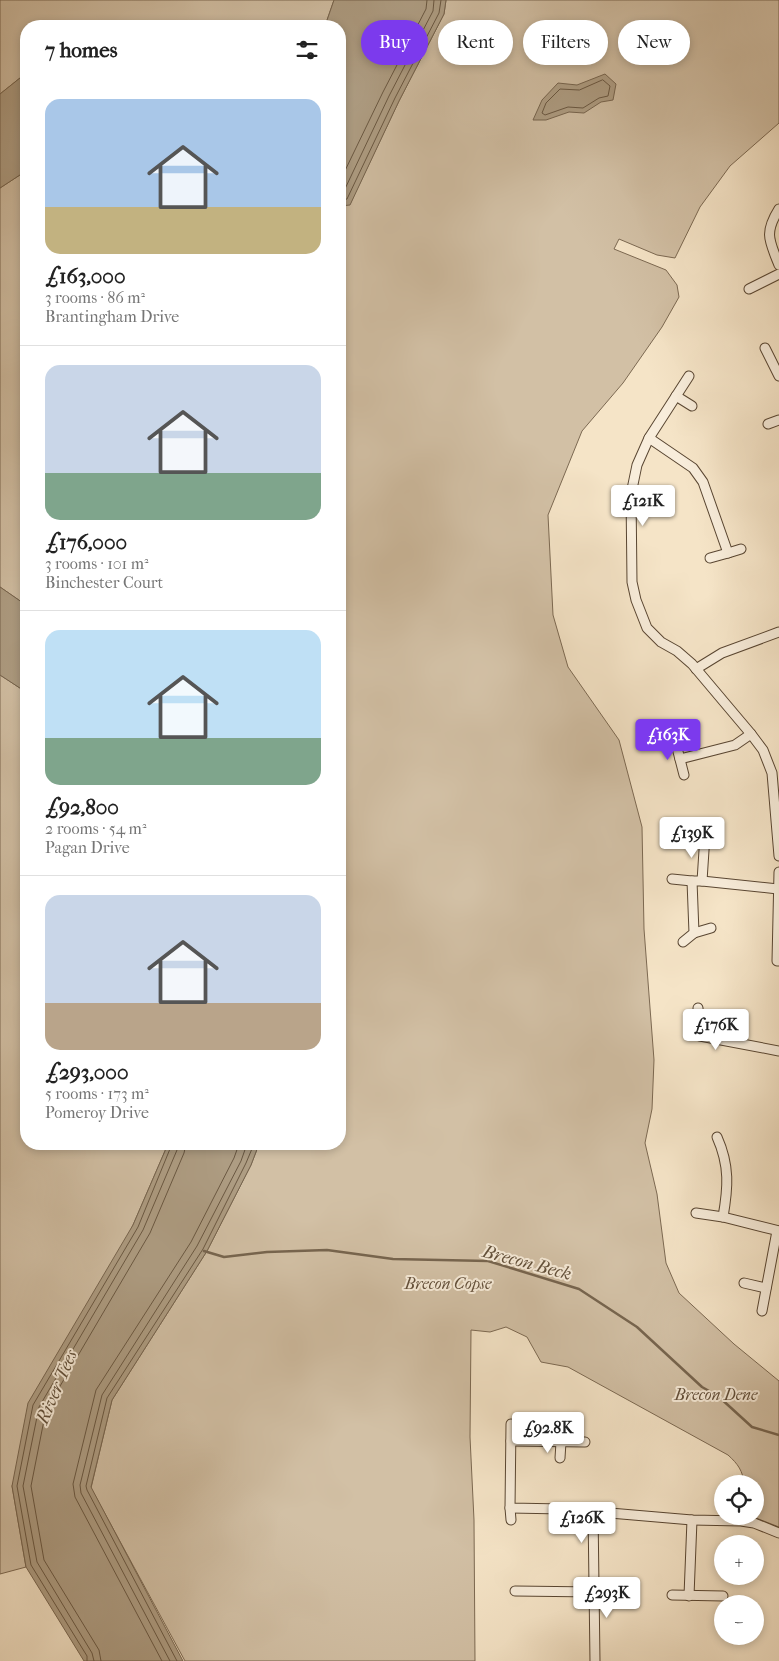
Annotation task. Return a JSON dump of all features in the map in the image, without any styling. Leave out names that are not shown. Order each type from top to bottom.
[{"type":"street","points":[[779,209],[769,227],[769,241],[779,265]]},
{"type":"street","points":[[749,289],[779,274]]},
{"type":"street","points":[[766,348],[779,376]]},
{"type":"street","points":[[689,376],[649,438],[637,465],[631,494],[632,582],[636,600],[647,628],[661,642],[677,651],[696,669],[763,750],[772,773],[779,856]]},
{"type":"street","points":[[676,396],[692,406]]},
{"type":"street","points":[[768,424],[779,420]]},
{"type":"street","points":[[649,438],[693,468],[703,482],[728,553]]},
{"type":"street","points":[[710,558],[741,549]]},
{"type":"street","points":[[696,669],[722,654],[779,632]]},
{"type":"street","points":[[680,759],[735,744],[751,734]]},
{"type":"street","points":[[675,740],[684,775]]},
{"type":"street","points":[[691,830],[705,835],[718,832]]},
{"type":"street","points":[[702,880],[705,835]]},
{"type":"street","points":[[779,872],[777,961],[779,961]]},
{"type":"street","points":[[672,879],[702,880],[778,889]]},
{"type":"street","points":[[692,881],[694,934]]},
{"type":"street","points":[[683,942],[694,934],[711,928]]},
{"type":"street","points":[[698,1008],[700,1036],[779,1051]]},
{"type":"street","points":[[716,1137],[720,1144],[728,1179],[723,1217]]},
{"type":"street","points":[[696,1213],[723,1217],[778,1231],[762,1311]]},
{"type":"street","points":[[744,1283],[766,1288]]},
{"type":"street","points":[[511,1424],[511,1520]]},
{"type":"street","points":[[511,1441],[585,1442]]},
{"type":"street","points":[[560,1458],[561,1442]]},
{"type":"street","points":[[510,1508],[593,1510],[692,1520],[741,1521],[754,1523],[779,1533]]},
{"type":"street","points":[[593,1510],[594,1661]]},
{"type":"street","points":[[689,1596],[692,1520]]},
{"type":"street","points":[[515,1591],[595,1592]]},
{"type":"street","points":[[672,1595],[714,1596]]},
{"type":"green space","points":[[0,0],[334,0],[327,20],[20,20],[20,78],[0,94]]},
{"type":"green space","points":[[446,0],[779,0],[779,123],[730,166],[700,207],[675,258],[657,255],[619,239],[614,249],[666,270],[677,285],[679,297],[662,327],[623,383],[582,431],[548,515],[553,615],[568,667],[619,740],[642,827],[644,929],[654,1060],[652,1109],[645,1143],[657,1194],[666,1263],[679,1293],[734,1344],[779,1381],[779,1527],[764,1521],[764,1475],[742,1475],[735,1462],[728,1455],[568,1367],[541,1362],[527,1337],[506,1327],[490,1332],[471,1330],[470,1437],[474,1520],[475,1661],[185,1661],[91,1488],[112,1400],[207,1251],[257,1150],[346,1150],[346,205],[350,204],[418,65],[428,65],[428,45],[438,26],[438,65],[513,65],[513,20],[441,20],[444,14]]},
{"type":"green space","points":[[20,175],[20,601],[0,587],[0,188]]},
{"type":"green space","points":[[0,675],[20,688],[20,1150],[165,1150],[133,1225],[12,1486],[26,1567],[0,1574]]},
{"type":"water","points":[[334,0],[446,0],[444,14],[441,20],[438,20],[438,26],[428,45],[428,20],[361,20],[361,65],[418,65],[350,205],[346,205],[346,20],[327,20]]},
{"type":"water","points":[[605,74],[616,84],[613,100],[601,102],[584,113],[569,112],[546,120],[533,120],[542,100],[558,83],[577,85]]},
{"type":"water","points":[[20,78],[20,175],[0,188],[0,94]]},
{"type":"water","points":[[0,587],[20,601],[20,688],[0,675]]},
{"type":"water","name":"River Tees","points":[[165,1150],[257,1150],[207,1251],[112,1400],[91,1487],[183,1661],[84,1661],[26,1567],[12,1486],[28,1403],[133,1225]]},
{"type":"waterway","name":"Brecon Beck","points":[[204,1251],[224,1257],[267,1252],[327,1250],[393,1259],[488,1261],[579,1289],[637,1327],[702,1387],[718,1396],[752,1427],[779,1435]]},
{"type":"park label","name":"Brecon Copse","points":[[448,1283]]},
{"type":"park label","name":"Brecon Dene","points":[[716,1394]]}]
